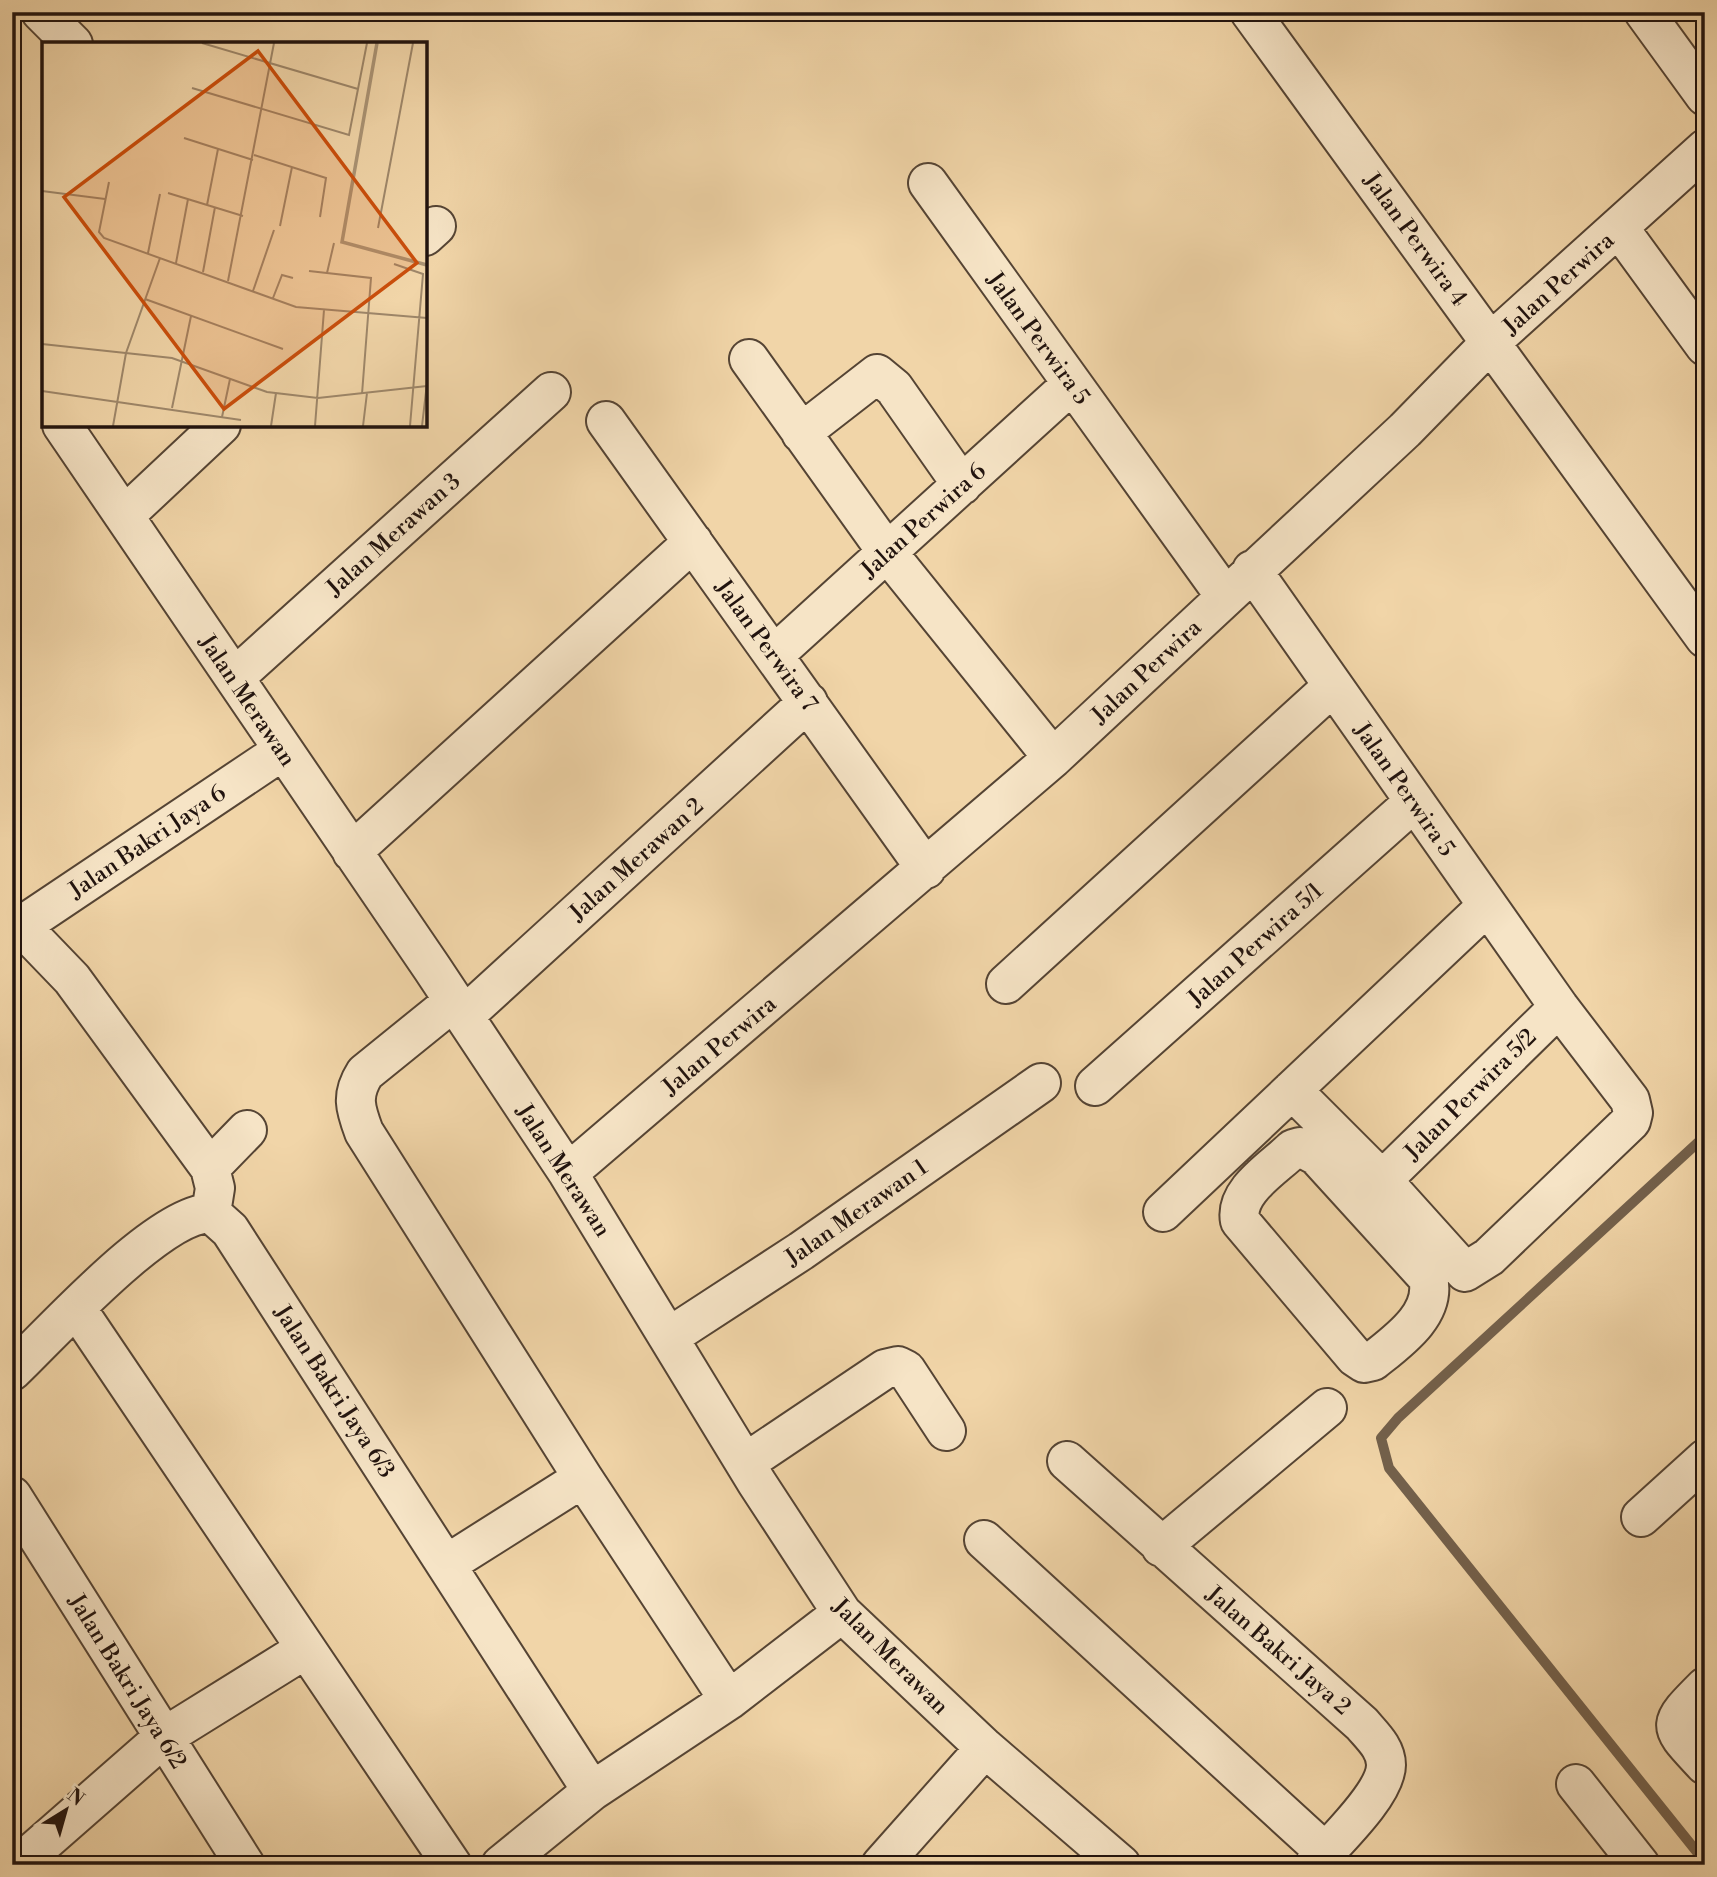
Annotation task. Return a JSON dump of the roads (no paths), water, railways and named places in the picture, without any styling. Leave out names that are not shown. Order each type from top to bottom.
[{"type":"street","points":[[41,12],[71,42]]},
{"type":"street","name":"Jalan Perwira 4","points":[[1250,12],[1705,638]]},
{"type":"street","points":[[1644,12],[1705,96]]},
{"type":"street","name":"Jalan Perwira","points":[[568,1173],[1053,758],[1405,430],[1492,342],[1705,149]]},
{"type":"street","name":"Jalan Perwira 5","points":[[928,183],[1225,596]]},
{"type":"street","points":[[1619,229],[1705,346]]},
{"type":"street","points":[[749,359],[887,552],[1053,758]]},
{"type":"street","points":[[801,433],[877,374],[894,388],[961,485]]},
{"type":"street","name":"Jalan Perwira 6","points":[[774,655],[1072,384]]},
{"type":"street","name":"Jalan Merawan 3","points":[[235,677],[551,392]]},
{"type":"street","name":"Jalan Perwira 7","points":[[607,421],[926,869]]},
{"type":"street","name":"Jalan Merawan","points":[[63,427],[568,1173],[745,1463],[842,1613],[985,1748],[1119,1864]]},
{"type":"street","points":[[124,516],[219,427]]},
{"type":"street","points":[[352,852],[693,542]]},
{"type":"street","name":"Jalan Perwira 5","points":[[1252,570],[1559,1007],[1630,1100],[1633,1113],[1631,1121],[1489,1257],[1465,1272],[1372,1191]]},
{"type":"street","points":[[1006,984],[1333,686]]},
{"type":"street","name":"Jalan Merawan 2","points":[[729,1700],[583,1478],[365,1132],[353,1100],[356,1087],[365,1073],[459,1009],[807,702]]},
{"type":"street","name":"Jalan Bakri Jaya 6","points":[[17,929],[282,751]]},
{"type":"street","name":"Jalan Perwira 5/1","points":[[1095,1086],[1414,802]]},
{"type":"street","points":[[1163,1212],[1488,906]]},
{"type":"street","points":[[12,1371],[163,1231],[200,1213],[211,1213],[215,1188],[210,1168],[72,979],[17,929]]},
{"type":"street","name":"Jalan Perwira 5/2","points":[[1372,1191],[1559,1007]]},
{"type":"street","name":"Jalan Merawan 1","points":[[668,1337],[801,1251],[1041,1083]]},
{"type":"street","points":[[1292,1090],[1372,1191],[1421,1268],[1431,1289],[1423,1314],[1384,1352],[1364,1363],[1250,1234],[1240,1221],[1238,1213],[1243,1197],[1293,1149],[1300,1147],[1372,1191]]},
{"type":"street","points":[[210,1168],[247,1130]]},
{"type":"street","name":"Jalan Bakri Jaya 6/3","points":[[211,1213],[229,1230],[592,1791]]},
{"type":"street","points":[[77,1309],[235,1541],[304,1650],[452,1865]]},
{"type":"street","points":[[745,1463],[886,1369],[898,1366],[906,1370],[946,1431]]},
{"type":"street","points":[[1161,1547],[1327,1408]]},
{"type":"street","points":[[1641,1517],[1705,1460]]},
{"type":"street","name":"Jalan Bakri Jaya 2","points":[[1067,1461],[1362,1724],[1380,1745],[1386,1765],[1381,1784],[1320,1858]]},
{"type":"street","points":[[447,1564],[583,1478]]},
{"type":"street","name":"Jalan Bakri Jaya 6/2","points":[[12,1496],[246,1865]]},
{"type":"street","points":[[984,1540],[1320,1858]]},
{"type":"street","points":[[501,1865],[592,1791],[729,1700],[842,1613]]},
{"type":"street","points":[[18,1865],[164,1737],[304,1650]]},
{"type":"street","points":[[1705,1687],[1676,1717],[1674,1725],[1678,1736],[1705,1765]]},
{"type":"street","points":[[881,1865],[985,1748]]},
{"type":"street","points":[[1576,1784],[1640,1865]]},
{"type":"waterway","points":[[1705,1136],[1398,1418],[1381,1438],[1389,1468],[1705,1862]]}]
